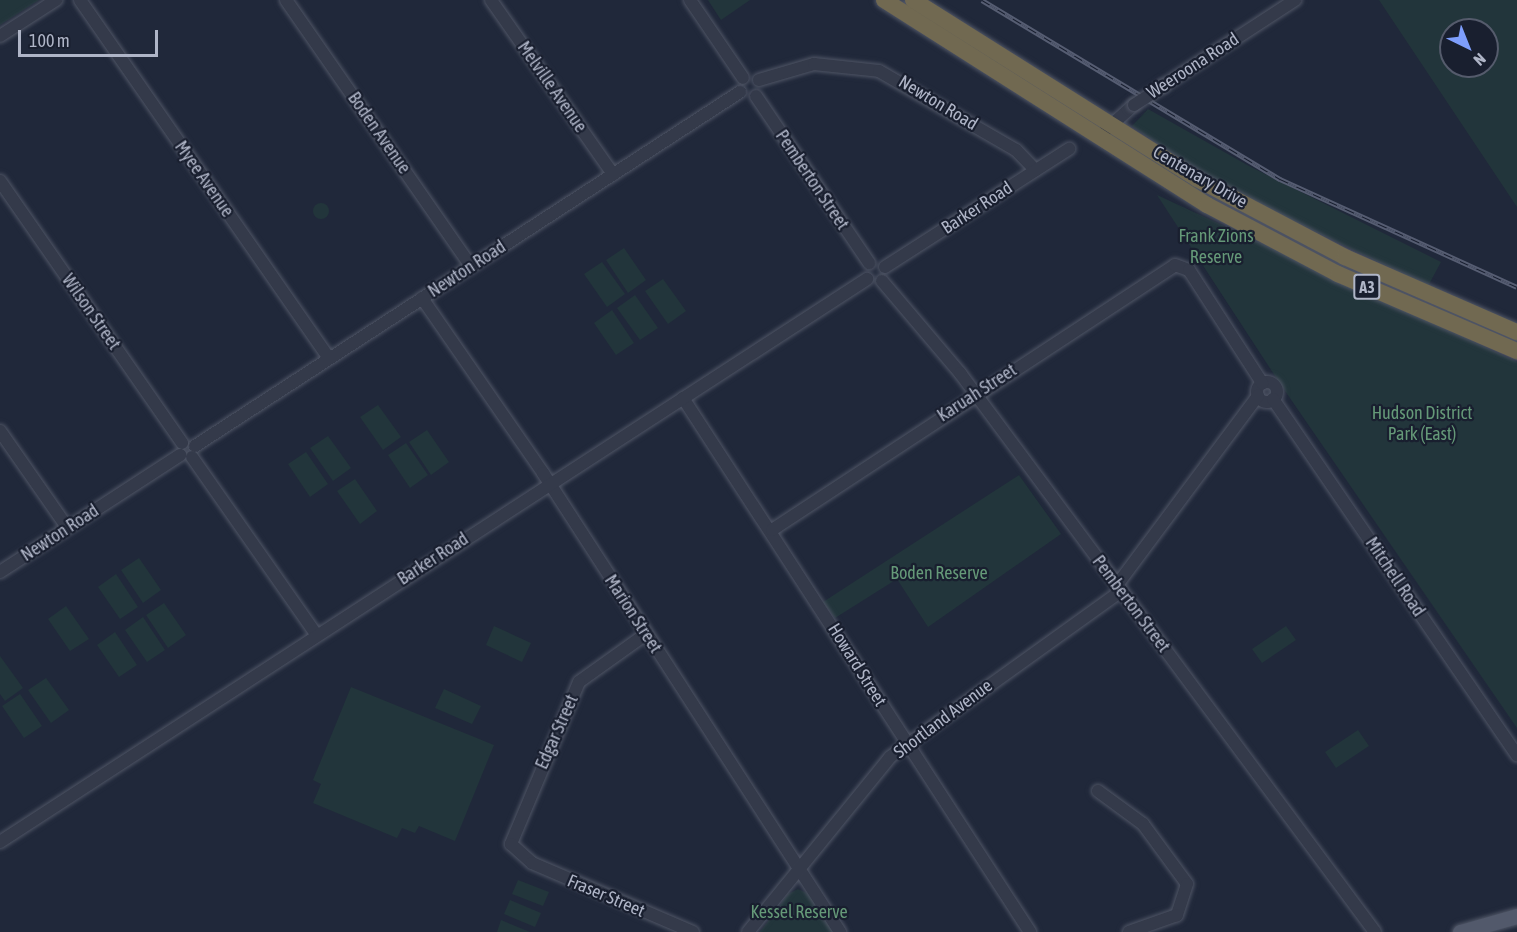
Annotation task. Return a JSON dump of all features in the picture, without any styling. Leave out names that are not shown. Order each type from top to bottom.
[{"type":"highway","name":"Centenary Drive","points":[[884,0],[1098,140],[1308,258],[1517,351]]},
{"type":"highway","name":"Centenary Drive","points":[[913,0],[1109,125],[1290,230],[1517,332]]},
{"type":"main road","points":[[1460,932],[1480,929],[1517,916]]},
{"type":"street","points":[[0,36],[56,0]]},
{"type":"street","name":"Myee Avenue","points":[[80,0],[329,358]]},
{"type":"street","name":"Boden Avenue","points":[[286,0],[471,266]]},
{"type":"street","name":"Melville Avenue","points":[[491,0],[613,174]]},
{"type":"street","points":[[690,0],[743,78],[740,92],[756,96],[759,80],[743,78]]},
{"type":"street","name":"Weeroona Road","points":[[1098,140],[1109,125],[1134,105],[1295,0]]},
{"type":"street","name":"Newton Road","points":[[759,80],[814,64],[879,70],[910,84],[1016,150],[1035,170]]},
{"type":"street","name":"Newton Road","points":[[0,572],[740,92]]},
{"type":"street","name":"Pemberton Street","points":[[756,96],[869,263]]},
{"type":"street","name":"Barker Road","points":[[885,267],[1069,149]]},
{"type":"street","name":"Wilson Street","points":[[0,181],[316,634]]},
{"type":"street","points":[[869,263],[885,267],[882,281],[867,279],[869,263]]},
{"type":"street","name":"Karuah Street","points":[[772,530],[975,394],[1175,265],[1184,266],[1262,383]]},
{"type":"street","name":"Barker Road","points":[[0,842],[316,634],[867,279]]},
{"type":"street","name":"Pemberton Street","points":[[882,281],[975,394],[1375,932]]},
{"type":"street","name":"Marion Street","points":[[422,298],[550,484],[840,932]]},
{"type":"street","name":"Shortland Avenue","points":[[748,932],[798,868],[907,743],[1119,588],[1258,396],[1262,383]]},
{"type":"street","name":"Mitchell Road","points":[[1262,383],[1275,387],[1273,399],[1517,755]]},
{"type":"street","points":[[1258,396],[1273,399]]},
{"type":"street","name":"Howard Street","points":[[683,398],[772,530],[1030,932]]},
{"type":"street","points":[[0,431],[67,527]]},
{"type":"street","name":"Edgar Street","points":[[519,857],[511,844],[515,828],[579,682],[646,634]]},
{"type":"street","points":[[1098,791],[1143,824],[1187,884],[1177,915],[1129,932]]},
{"type":"street","name":"Fraser Street","points":[[519,857],[693,932]]},
{"type":"green space","points":[[0,0],[39,0],[0,25]]},
{"type":"green space","points":[[708,0],[750,0],[721,20]]},
{"type":"green space","points":[[1379,0],[1517,0],[1517,207]]},
{"type":"green space","points":[[1148,109],[1249,166],[1441,262],[1428,286],[1260,205],[1164,149],[1132,126]]},
{"type":"green space","name":"Hudson District Park (East)","points":[[1157,195],[1517,362],[1517,728],[1281,385]]},
{"type":"green space","points":[[318,203],[324,203],[329,211],[327,217],[318,219],[313,214],[313,208]]},
{"type":"green space","points":[[624,248],[646,280],[628,293],[606,260]]},
{"type":"green space","points":[[602,262],[625,294],[607,307],[584,274]]},
{"type":"green space","points":[[663,279],[686,311],[668,324],[645,291]]},
{"type":"green space","points":[[635,295],[658,328],[640,340],[617,308]]},
{"type":"green space","points":[[612,310],[634,343],[616,355],[594,323]]},
{"type":"green space","points":[[378,405],[401,437],[383,450],[360,417]]},
{"type":"green space","points":[[427,430],[449,462],[431,475],[409,442]]},
{"type":"green space","points":[[328,436],[351,468],[333,481],[310,448]]},
{"type":"green space","points":[[406,443],[428,475],[410,488],[388,455]]},
{"type":"green space","points":[[306,452],[328,484],[310,497],[288,464]]},
{"type":"green space","name":"Boden Reserve","points":[[1019,475],[1061,534],[928,627],[897,579],[835,618],[823,602]]},
{"type":"green space","points":[[355,479],[377,511],[360,524],[337,491]]},
{"type":"green space","points":[[139,558],[161,590],[143,603],[121,570]]},
{"type":"green space","points":[[116,574],[138,607],[120,619],[98,587]]},
{"type":"green space","points":[[164,603],[186,635],[168,648],[146,615]]},
{"type":"green space","points":[[66,606],[89,639],[70,651],[48,619]]},
{"type":"green space","points":[[143,617],[165,650],[147,662],[125,630]]},
{"type":"green space","points":[[494,626],[531,643],[522,662],[486,645]]},
{"type":"green space","points":[[1286,626],[1296,640],[1262,663],[1252,649]]},
{"type":"green space","points":[[115,632],[137,665],[119,677],[97,645]]},
{"type":"green space","points":[[0,656],[23,688],[5,701],[0,694]]},
{"type":"green space","points":[[46,678],[69,710],[51,723],[28,690]]},
{"type":"green space","points":[[351,687],[494,745],[455,841],[419,826],[415,833],[402,828],[397,838],[313,803],[321,784],[313,780]]},
{"type":"green space","points":[[444,689],[481,706],[472,724],[435,708]]},
{"type":"green space","points":[[20,694],[42,726],[24,738],[2,706]]},
{"type":"green space","points":[[1358,730],[1369,746],[1336,768],[1325,752]]},
{"type":"green space","points":[[518,880],[549,892],[543,906],[512,894]]},
{"type":"green space","name":"Kessel Reserve","points":[[798,889],[813,896],[836,932],[760,932],[788,894]]},
{"type":"green space","points":[[510,900],[541,913],[535,927],[504,914]]},
{"type":"green space","points":[[501,920],[530,932],[497,932]]},
{"type":"railway","points":[[982,0],[1280,179],[1517,287]]},
{"type":"park label","name":"Frank Zions Reserve","points":[[1216,247]]}]
